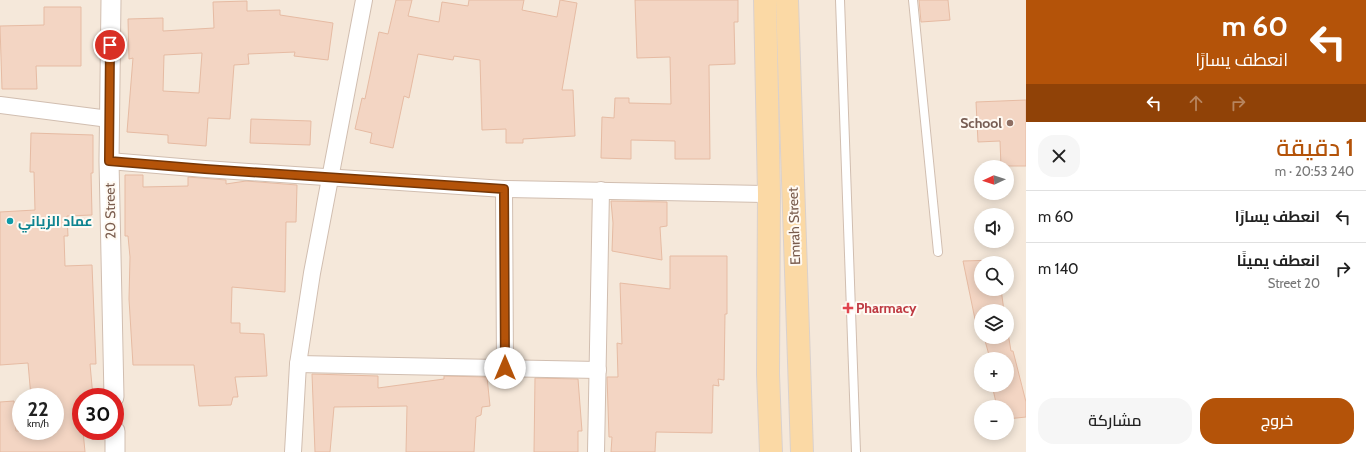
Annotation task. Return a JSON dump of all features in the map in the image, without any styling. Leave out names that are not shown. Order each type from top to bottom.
[{"type":"main road","name":"Emrah Street","points":[[765,0],[769,194],[768,374],[771,452]]},
{"type":"main road","name":"Emrah Street","points":[[787,0],[802,452]]},
{"type":"street","name":"20 Street","points":[[111,0],[109,161],[114,388]]},
{"type":"street","points":[[293,452],[298,364],[312,273],[364,0]]},
{"type":"street","points":[[0,105],[109,120]]},
{"type":"street","points":[[109,161],[504,189],[769,194]]},
{"type":"street","points":[[504,189],[505,368]]},
{"type":"street","points":[[596,452],[601,190]]},
{"type":"street","points":[[298,364],[598,370]]},
{"type":"street","points":[[115,440],[115,452]]},
{"type":"lane","points":[[840,0],[856,452]]},
{"type":"lane","points":[[913,0],[938,252]]},
{"type":"shaded area","points":[[0,0],[1026,0],[1026,452],[0,452]]},
{"type":"building","points":[[396,0],[412,0],[408,16],[439,22],[442,2],[468,6],[469,0],[524,0],[522,10],[557,17],[560,0],[577,3],[562,90],[573,90],[575,136],[523,139],[523,143],[506,143],[506,129],[482,130],[480,60],[454,56],[453,60],[418,54],[409,98],[404,96],[393,148],[370,143],[372,133],[355,129],[362,98],[365,99],[379,32],[388,34]]},
{"type":"building","points":[[635,0],[738,0],[738,22],[734,22],[735,64],[709,65],[710,159],[675,159],[675,141],[631,140],[631,159],[601,158],[602,117],[614,118],[615,98],[629,98],[629,103],[671,104],[670,57],[637,58]]},
{"type":"building","points":[[919,0],[948,0],[950,20],[921,22]]},
{"type":"building","points":[[247,1],[247,11],[280,10],[280,15],[333,23],[328,60],[294,56],[295,52],[248,54],[249,64],[234,65],[230,119],[208,118],[206,146],[168,143],[168,135],[127,132],[133,58],[129,59],[128,19],[163,18],[163,31],[214,28],[213,2]],"holes":[[[202,53],[199,93],[163,91],[164,55]]]},
{"type":"building","points":[[44,7],[81,7],[81,66],[36,66],[37,89],[2,89],[0,26],[44,25]]},
{"type":"building","points":[[1026,100],[1026,166],[1014,166],[1014,160],[1001,160],[1000,141],[978,142],[976,102]]},
{"type":"building","points":[[251,119],[311,121],[310,145],[250,143]]},
{"type":"building","points":[[31,133],[93,135],[93,173],[91,173],[92,215],[67,216],[68,236],[64,236],[65,266],[92,265],[96,364],[90,364],[92,388],[72,388],[72,440],[84,440],[85,452],[0,452],[0,402],[12,401],[12,440],[64,440],[64,388],[30,388],[28,363],[0,365],[0,212],[35,210],[34,172],[30,172]]},
{"type":"building","points":[[125,175],[143,175],[143,187],[188,186],[188,177],[226,180],[226,184],[246,181],[297,185],[296,222],[286,222],[285,292],[232,287],[231,323],[240,323],[240,333],[264,334],[267,376],[235,377],[238,397],[233,397],[231,405],[199,406],[194,365],[133,365],[129,299],[130,257],[128,236],[125,236]]},
{"type":"building","points":[[611,201],[667,202],[667,226],[660,227],[662,260],[612,251],[613,223]]},
{"type":"building","points":[[670,256],[727,256],[727,314],[725,314],[724,380],[718,379],[719,386],[713,385],[712,433],[656,432],[655,452],[611,452],[612,437],[609,437],[607,377],[618,377],[617,343],[622,344],[620,283],[670,289]]},
{"type":"building","points":[[963,261],[974,261],[974,296],[1002,296],[1003,304],[974,304],[974,314]]},
{"type":"building","points":[[986,344],[1010,344],[1011,351],[1013,352],[988,352]]},
{"type":"building","points":[[1014,355],[1026,402],[1026,417],[1014,418],[1014,400],[995,400],[994,392],[1014,392]]},
{"type":"building","points":[[312,374],[378,376],[378,388],[444,379],[444,376],[487,377],[490,406],[482,407],[481,415],[476,417],[474,452],[406,452],[407,406],[334,407],[330,452],[315,452]]},
{"type":"building","points":[[535,378],[578,379],[582,431],[578,431],[578,452],[534,452]]},
{"type":"place","name":"School","points":[[1010,123]]},
{"type":"place","name":"عماد الزياني","points":[[10,221]]},
{"type":"place","name":"Pharmacy","points":[[848,308]]},
{"type":"route","points":[[110,45],[109,161],[504,189],[505,368]]}]
